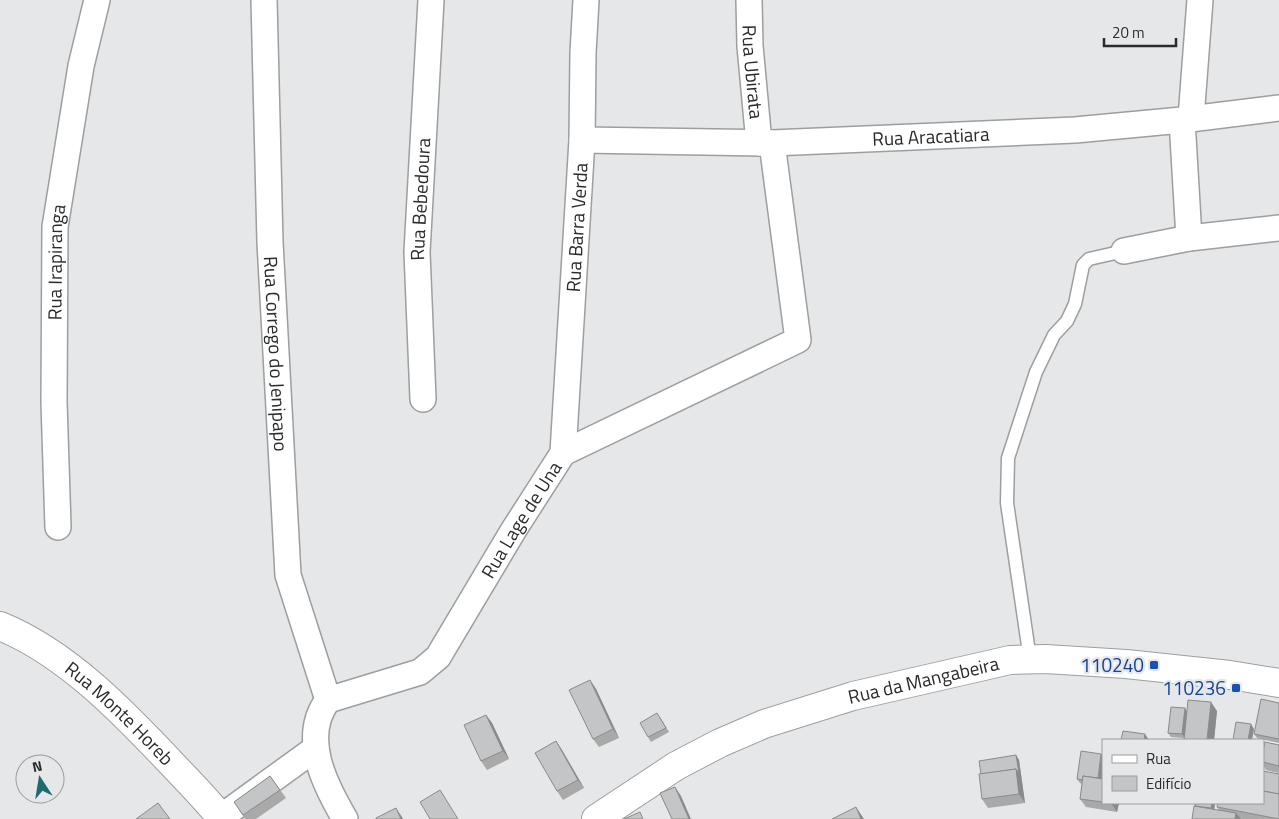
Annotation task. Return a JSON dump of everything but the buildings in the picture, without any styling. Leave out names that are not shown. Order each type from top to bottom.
[{"type":"street","name":"Rua Irapiranga","points":[[58,527],[54,402],[55,227],[81,66],[97,0]]},
{"type":"street","name":"Rua Corrego do Jenipapo","points":[[264,0],[270,242],[288,575],[328,700]]},
{"type":"street","name":"Rua Bebedoura","points":[[423,398],[417,252],[425,73],[431,0]]},
{"type":"street","name":"Rua Barra Verda","points":[[563,453],[582,140],[582,53],[586,0]]},
{"type":"street","name":"Rua Ubirata","points":[[749,0],[750,46],[798,340]]},
{"type":"street","points":[[1189,238],[1187,119],[1200,0]]},
{"type":"street","name":"Rua Aracatiara","points":[[582,140],[765,143],[1075,130],[1279,108]]},
{"type":"street","points":[[1124,251],[1189,238],[1279,228]]},
{"type":"street","name":"Rua Lage de Una","points":[[328,700],[420,672],[430,665],[438,656],[512,531],[563,453],[798,340]]},
{"type":"street","name":"Rua Monte Horeb","points":[[0,626],[15,632],[64,664],[111,702],[156,746],[222,818]]},
{"type":"street","name":"Rua da Mangabeira","points":[[596,819],[676,766],[720,743],[764,724],[853,696],[1010,660],[1030,659],[1126,664],[1230,675],[1279,683]]},
{"type":"street","points":[[328,700],[321,710],[316,729],[316,748],[330,793],[345,819]]},
{"type":"street","points":[[222,818],[316,748]]},
{"type":"lane","points":[[1030,659],[1007,503],[1008,458],[1036,372],[1054,335],[1066,321],[1075,304],[1083,265],[1089,259],[1124,251]]},
{"type":"place","name":"110240","points":[[1154,665]]},
{"type":"place","name":"110236","points":[[1236,688]]}]
